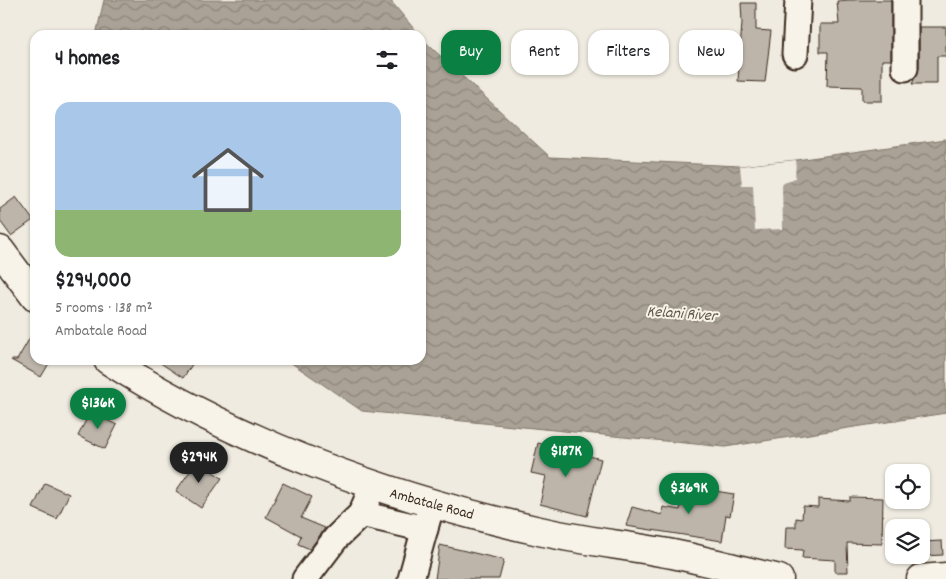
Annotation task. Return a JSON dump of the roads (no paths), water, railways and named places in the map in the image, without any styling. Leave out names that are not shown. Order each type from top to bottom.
[{"type":"main road","points":[[0,250],[30,290]]},
{"type":"main road","name":"Ambatale Road","points":[[116,365],[147,384],[218,420],[373,486],[428,516],[536,530],[687,557],[780,579]]},
{"type":"main road","points":[[921,579],[946,577]]},
{"type":"street","points":[[795,54],[798,0]]},
{"type":"street","points":[[905,0],[905,68]]},
{"type":"street","points":[[305,579],[336,538],[361,514],[373,486]]},
{"type":"street","points":[[361,514],[428,516],[411,579]]},
{"type":"water","points":[[104,0],[390,0],[415,30],[97,30]]},
{"type":"water","name":"Kelani River","points":[[426,43],[441,56],[441,75],[461,75],[550,157],[740,166],[946,139],[946,413],[725,447],[362,411],[294,365],[426,365]]}]
